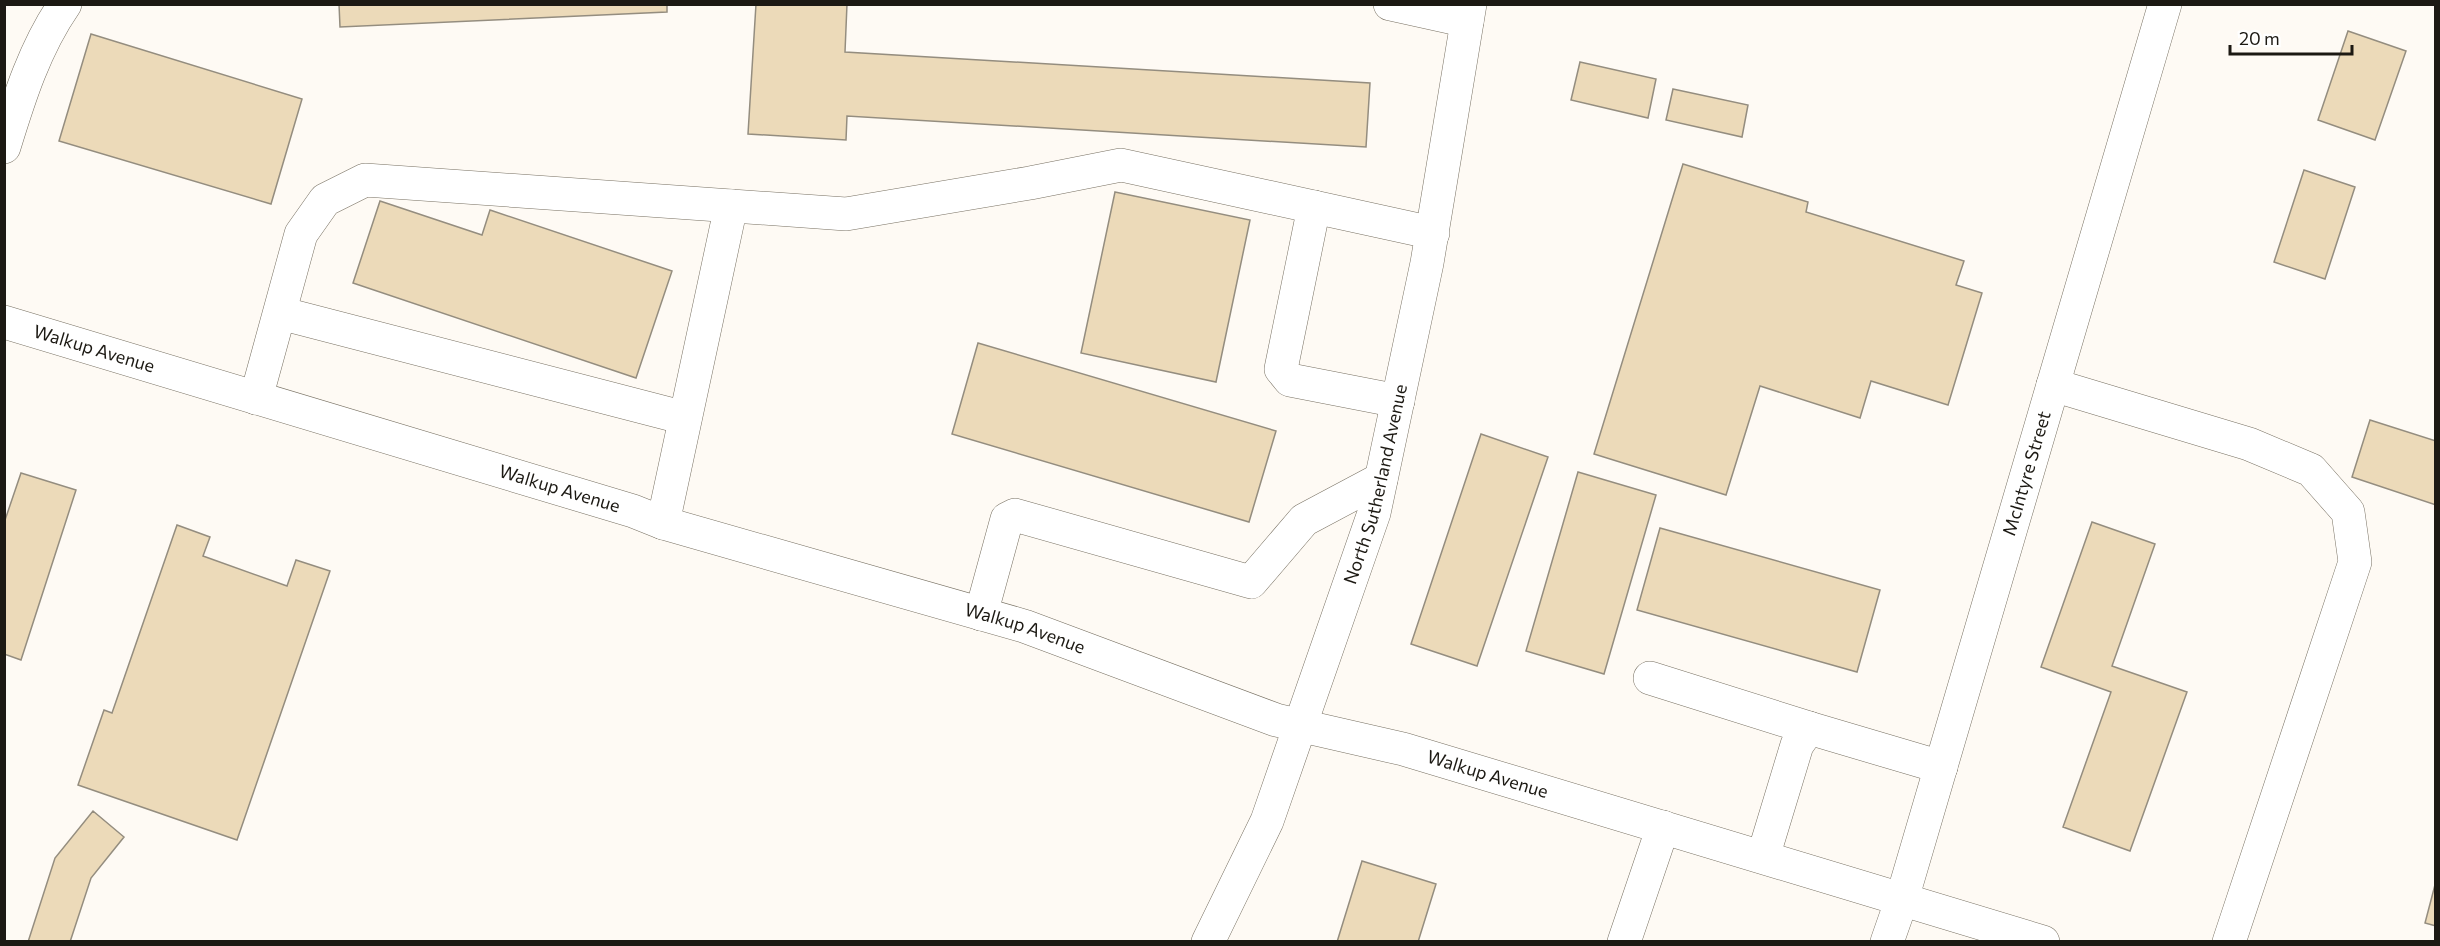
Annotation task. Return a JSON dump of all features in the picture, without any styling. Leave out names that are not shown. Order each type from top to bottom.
[{"type":"street","points":[[4,147],[21,94],[54,20],[65,4]]},
{"type":"street","points":[[1390,4],[1468,13]]},
{"type":"street","name":"McIntyre Street","points":[[1887,942],[1902,899],[2165,4]]},
{"type":"street","name":"North Sutherland Avenue","points":[[1208,942],[1267,821],[1374,513],[1432,233],[1468,13]]},
{"type":"street","points":[[256,398],[301,234],[325,200],[365,180],[846,214],[1121,165],[1432,233]]},
{"type":"street","points":[[663,523],[730,206]]},
{"type":"street","points":[[1314,207],[1281,369],[1290,380],[1398,401]]},
{"type":"street","points":[[279,313],[685,418]]},
{"type":"street","name":"Walkup Avenue","points":[[4,322],[633,511],[663,523],[1024,627],[1276,720],[1403,749],[1763,857],[1902,899],[1982,933],[2043,942]]},
{"type":"street","points":[[2054,385],[2248,444],[2311,470],[2348,512],[2355,562],[2229,942]]},
{"type":"street","points":[[981,614],[1007,519],[1010,516],[1015,515],[1251,582],[1304,520],[1382,479]]},
{"type":"street","points":[[1650,678],[1941,767]]},
{"type":"street","points":[[1763,857],[1797,745],[1809,728]]},
{"type":"street","points":[[1623,942],[1662,827]]},
{"type":"building","points":[[339,4],[667,4],[667,12],[340,27]]},
{"type":"building","points":[[756,4],[847,4],[845,52],[1370,83],[1366,147],[847,116],[846,140],[748,134]]},
{"type":"building","points":[[2348,31],[2406,51],[2375,140],[2318,120]]},
{"type":"building","points":[[91,34],[302,99],[271,204],[59,141]]},
{"type":"building","points":[[1580,62],[1656,79],[1648,118],[1571,100]]},
{"type":"building","points":[[1673,89],[1748,105],[1742,137],[1666,120]]},
{"type":"building","points":[[1683,164],[1808,202],[1806,212],[1964,261],[1956,285],[1982,293],[1948,405],[1871,381],[1860,418],[1760,386],[1726,495],[1594,454]]},
{"type":"building","points":[[2304,170],[2355,187],[2325,279],[2274,262]]},
{"type":"building","points":[[1115,192],[1250,220],[1216,382],[1081,353]]},
{"type":"building","points":[[380,201],[482,235],[490,210],[672,271],[636,378],[353,283]]},
{"type":"building","points":[[978,343],[1276,431],[1249,522],[952,434]]},
{"type":"building","points":[[2370,420],[2436,441],[2436,505],[2352,477]]},
{"type":"building","points":[[1481,434],[1548,457],[1477,666],[1411,644]]},
{"type":"building","points":[[1578,472],[1656,495],[1604,674],[1526,651]]},
{"type":"building","points":[[21,473],[76,490],[21,660],[4,654],[4,523]]},
{"type":"building","points":[[2092,522],[2155,544],[2112,666],[2187,692],[2130,851],[2063,827],[2111,692],[2041,667]]},
{"type":"building","points":[[177,525],[210,537],[203,556],[287,586],[296,560],[330,571],[237,840],[78,785],[104,710],[112,713]]},
{"type":"building","points":[[1660,528],[1880,590],[1857,672],[1637,610]]},
{"type":"building","points":[[93,811],[124,837],[91,878],[70,942],[28,942],[55,858]]},
{"type":"building","points":[[1362,861],[1436,884],[1418,942],[1337,942]]},
{"type":"building","points":[[2436,881],[2436,926],[2425,923]]}]
